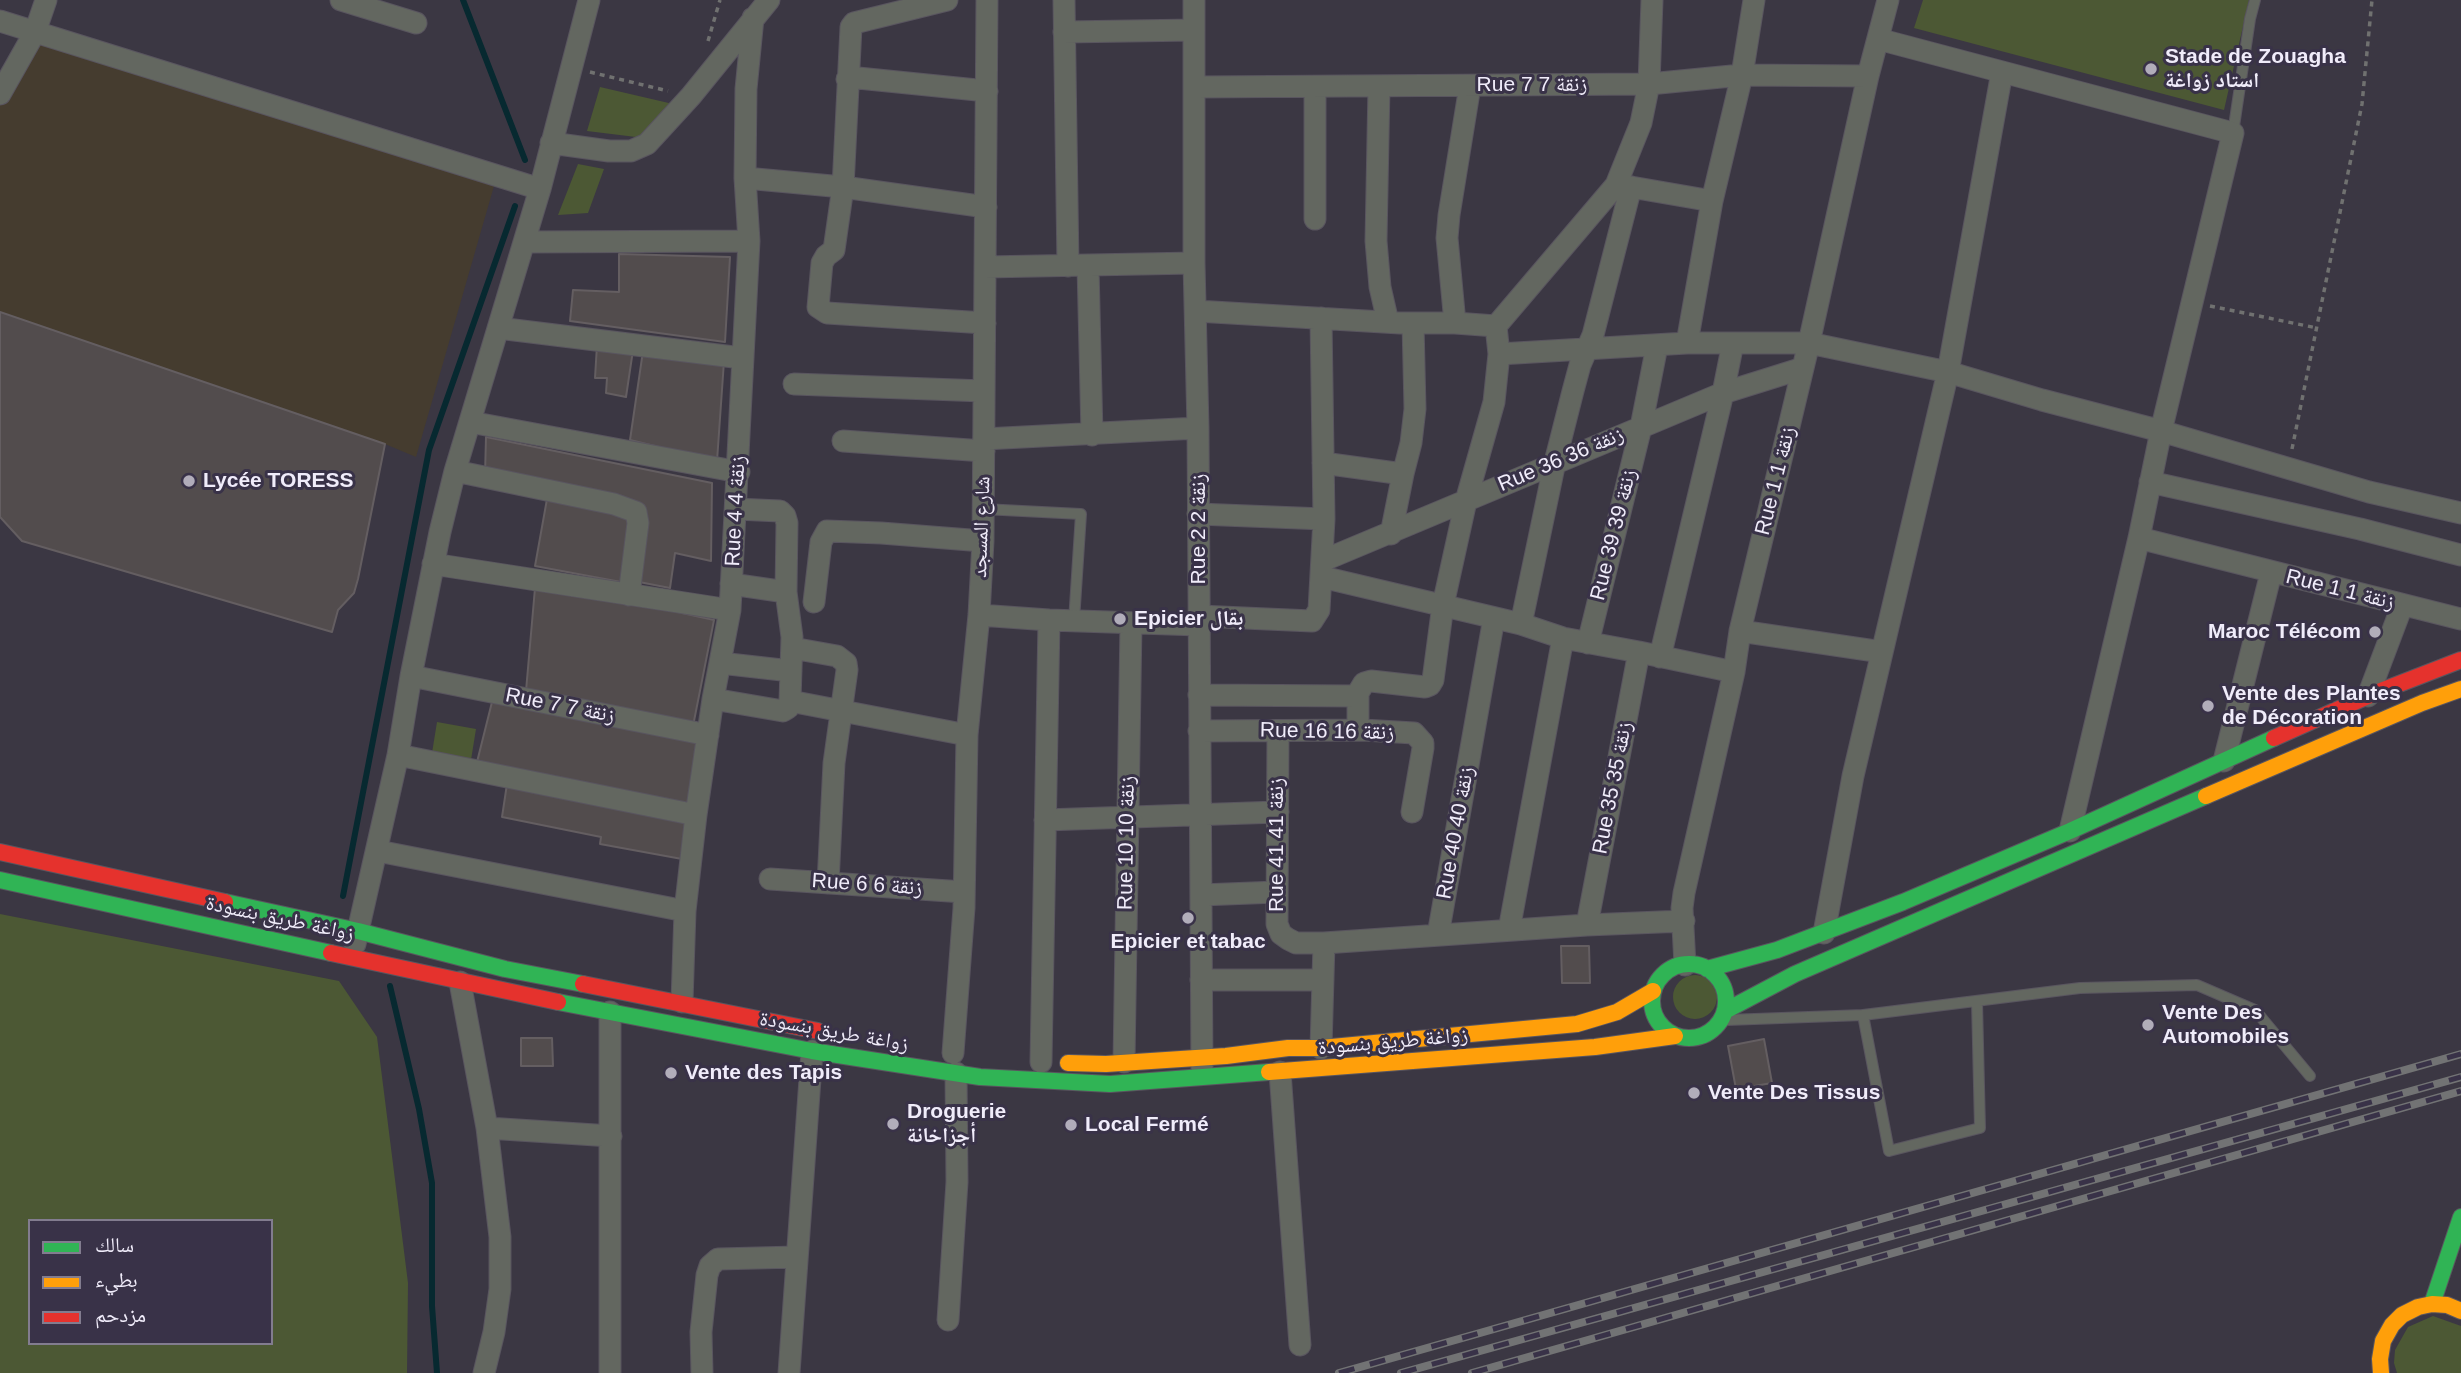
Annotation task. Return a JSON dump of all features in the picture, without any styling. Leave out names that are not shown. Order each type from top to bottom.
[{"type":"main road","points":[[1707,969],[1777,950],[1903,902],[2070,831],[2368,696],[2461,660]]},
{"type":"main road","points":[[1723,1016],[1726,999],[1723,987],[1717,977],[1696,965],[1685,965],[1667,971],[1653,991],[1652,1005],[1664,1028],[1675,1035],[1698,1038],[1713,1029],[1723,1016],[1806,969],[2461,689]]},
{"type":"main road","name":"زواغة طريق بنسودة","points":[[0,852],[358,931],[505,969],[839,1034]]},
{"type":"main road","name":"زواغة طريق بنسودة","points":[[0,880],[460,982],[812,1051],[954,1058],[1053,1083],[1110,1084],[1202,1068],[1288,1048],[1321,1048],[1577,1024],[1617,1012],[1653,991]]},
{"type":"main road","name":"زواغة طريق بنسودة","points":[[1035,1062],[1124,1062],[1280,1072],[1595,1047],[1675,1035]]},
{"type":"main road","points":[[2432,1304],[2461,1217]]},
{"type":"main road","points":[[2381,1373],[2381,1350],[2385,1336],[2392,1325],[2410,1310],[2432,1304],[2461,1311]]},
{"type":"street","points":[[0,94],[35,32],[46,0]]},
{"type":"street","points":[[341,0],[416,23]]},
{"type":"street","points":[[352,956],[378,851],[433,564],[455,471],[540,189],[589,0]]},
{"type":"street","points":[[551,142],[609,151],[631,151],[647,144],[691,96],[769,0]]},
{"type":"street","points":[[947,0],[854,23],[849,31],[843,187],[834,250],[822,262],[818,307],[821,311],[985,323]]},
{"type":"street","name":"شارع المسجد","points":[[948,1320],[957,1182],[954,1058],[964,892],[967,735],[979,615],[983,509],[988,0]]},
{"type":"street","points":[[1064,0],[1078,266],[1092,435]]},
{"type":"street","name":"Rue 2 زنقة 2","points":[[1194,0],[1202,1068]]},
{"type":"street","points":[[1521,624],[1555,462],[1580,365],[1593,335],[1623,186],[1649,85],[1652,0]]},
{"type":"street","points":[[1687,343],[1712,201],[1742,75],[1754,0]]},
{"type":"street","name":"Rue 1 زنقة 1","points":[[1685,965],[1682,908],[1684,893],[1734,672],[1740,631],[1804,368],[1868,76],[1888,0]]},
{"type":"street","name":"Rue 4 زنقة 4","points":[[682,1002],[685,911],[696,815],[713,699],[730,610],[749,241],[745,178],[746,89],[753,18]]},
{"type":"street","points":[[0,21],[540,189]]},
{"type":"street","points":[[1064,32],[1194,30]]},
{"type":"street","points":[[1878,39],[2233,133],[2161,431],[2139,538],[2070,831]]},
{"type":"street","points":[[1824,933],[1853,776],[1948,372],[2001,72]]},
{"type":"street","name":"Rue 7 زنقة 7","points":[[1196,87],[1649,85],[1742,75],[1868,76]]},
{"type":"street","points":[[847,79],[987,91]]},
{"type":"street","points":[[1379,86],[1376,241],[1380,287],[1388,322]]},
{"type":"street","points":[[1455,323],[1447,237],[1470,86]]},
{"type":"street","points":[[1315,87],[1315,219]]},
{"type":"street","points":[[745,178],[843,187],[986,207]]},
{"type":"street","points":[[1623,186],[1712,201]]},
{"type":"street","points":[[1358,730],[1358,696],[1364,682],[1425,687],[1433,680],[1443,605],[1466,500],[1494,402],[1499,354],[1496,326],[1623,186]]},
{"type":"street","points":[[523,242],[749,241]]},
{"type":"street","points":[[985,267],[1194,263]]},
{"type":"street","points":[[1196,311],[1496,326]]},
{"type":"street","points":[[979,615],[1131,623],[1199,620],[1312,621],[1319,610],[1324,519],[1321,318]]},
{"type":"street","points":[[1391,534],[1411,443],[1415,409],[1413,323]]},
{"type":"street","points":[[498,328],[743,358]]},
{"type":"street","points":[[1499,354],[1687,343],[1809,343],[1948,372],[2369,492],[2461,513]]},
{"type":"street","name":"Rue 35 زنقة 35","points":[[1587,925],[1649,654],[1723,393],[1733,343]]},
{"type":"street","name":"Rue 39 زنقة 39","points":[[1588,643],[1641,427],[1657,346]]},
{"type":"street","name":"Rue 36 زنقة 36","points":[[1322,569],[1391,534],[1555,462],[1723,393],[1804,368]]},
{"type":"street","points":[[794,384],[985,391]]},
{"type":"street","points":[[470,422],[738,472]]},
{"type":"street","points":[[843,441],[984,445],[1198,428]]},
{"type":"street","points":[[1323,463],[1403,474]]},
{"type":"street","points":[[455,471],[614,504],[636,512],[638,523],[629,595]]},
{"type":"street","points":[[2150,482],[2360,529],[2461,555]]},
{"type":"street","points":[[2360,529],[2369,492]]},
{"type":"street","points":[[713,699],[783,711],[788,708],[790,701],[792,648],[786,592],[787,523],[780,511],[736,509]]},
{"type":"street","points":[[1198,514],[1324,519]]},
{"type":"street","points":[[814,602],[821,542],[827,531],[982,541]]},
{"type":"street","name":"Rue 1 زنقة 1","points":[[2139,538],[2461,619]]},
{"type":"street","points":[[433,564],[730,610]]},
{"type":"street","points":[[1322,569],[1563,638],[1734,672]]},
{"type":"street","points":[[2224,761],[2271,573]]},
{"type":"street","points":[[731,584],[786,592]]},
{"type":"street","points":[[2368,696],[2402,606]]},
{"type":"street","name":"Rue 40 زنقة 40","points":[[1438,935],[1494,618]]},
{"type":"street","points":[[1035,1062],[1045,820],[1049,620]]},
{"type":"street","name":"Rue 10 زنقة 10","points":[[1124,1062],[1131,623]]},
{"type":"street","points":[[1740,631],[1882,652]]},
{"type":"street","points":[[1510,930],[1563,638]]},
{"type":"street","points":[[792,648],[837,656],[846,663],[834,763],[828,883]]},
{"type":"street","points":[[720,663],[791,671]]},
{"type":"street","name":"Rue 7 زنقة 7","points":[[411,676],[708,735]]},
{"type":"street","points":[[1199,695],[1358,696]]},
{"type":"street","points":[[790,701],[967,735]]},
{"type":"street","name":"Rue 16 زنقة 16","points":[[1199,731],[1358,730],[1414,733],[1423,743],[1423,748],[1412,812]]},
{"type":"street","name":"Rue 41 زنقة 41","points":[[1278,731],[1277,924],[1281,934],[1296,943],[1324,943]]},
{"type":"street","points":[[398,755],[696,815]]},
{"type":"street","points":[[1045,820],[1278,812]]},
{"type":"street","points":[[378,851],[685,911]]},
{"type":"street","name":"Rue 6 زنقة 6","points":[[770,879],[964,892]]},
{"type":"street","points":[[1200,895],[1277,892]]},
{"type":"street","points":[[1321,1048],[1324,943],[1684,921]]},
{"type":"street","points":[[1202,980],[1323,980]]},
{"type":"street","points":[[460,982],[486,1128],[500,1237],[500,1289],[494,1332],[484,1373]]},
{"type":"street","points":[[610,1012],[611,1373]]},
{"type":"street","points":[[789,1373],[812,1051]]},
{"type":"street","points":[[1280,1072],[1300,1345]]},
{"type":"street","points":[[486,1128],[611,1136]]},
{"type":"street","points":[[702,1373],[701,1332],[710,1266],[718,1259],[796,1257]]},
{"type":"lane","points":[[2233,133],[2255,0]]},
{"type":"lane","points":[[983,509],[1081,514],[1074,621]]},
{"type":"lane","points":[[1723,1016],[1863,1015],[2080,988],[2197,985],[2255,1010],[2310,1076]]},
{"type":"lane","points":[[1863,1015],[1888,1150],[1980,1128],[1977,1002]]},
{"type":"path","points":[[705,48],[720,0]]},
{"type":"path","points":[[2288,468],[2362,104],[2372,0]]},
{"type":"path","points":[[571,67],[691,96]]},
{"type":"path","points":[[2192,302],[2317,328]]},
{"type":"shaded area","points":[[21,38],[494,186],[416,457],[0,312],[0,104]]},
{"type":"green space","name":"Stade de Zouagha استاد زواغة","points":[[1923,0],[2249,0],[2224,110],[1914,28]]},
{"type":"green space","points":[[600,87],[673,104],[644,138],[587,131]]},
{"type":"green space","points":[[578,164],[604,169],[588,213],[558,215]]},
{"type":"green space","points":[[437,722],[476,729],[471,760],[432,753]]},
{"type":"green space","points":[[0,914],[339,981],[377,1037],[408,1283],[407,1373],[0,1373]]},
{"type":"green space","points":[[1695,975],[1710,982],[1717,997],[1710,1012],[1695,1019],[1680,1012],[1673,997],[1680,982]]},
{"type":"green space","points":[[2433,1316],[2461,1326],[2461,1373],[2397,1373],[2394,1363],[2395,1350],[2408,1327]]},
{"type":"building","points":[[619,254],[730,257],[725,342],[570,321],[573,290],[619,292]]},
{"type":"building","name":"Lycée TORESS","points":[[0,312],[385,444],[358,579],[354,593],[338,610],[332,632],[22,541],[0,517]]},
{"type":"building","points":[[597,345],[633,350],[626,397],[606,393],[607,378],[595,378]]},
{"type":"building","points":[[643,351],[724,361],[717,461],[630,440]]},
{"type":"building","points":[[486,437],[712,483],[711,561],[675,553],[670,588],[634,581],[645,507],[485,475]]},
{"type":"building","points":[[547,499],[630,514],[621,582],[535,566]]},
{"type":"building","points":[[535,588],[650,606],[714,620],[693,726],[526,691]]},
{"type":"building","points":[[493,698],[702,743],[689,811],[476,766]]},
{"type":"building","points":[[507,784],[689,818],[682,859],[600,844],[601,837],[502,817]]},
{"type":"building","points":[[1561,946],[1589,946],[1590,983],[1562,983]]},
{"type":"building","points":[[521,1038],[552,1038],[553,1066],[521,1066]]},
{"type":"building","points":[[1764,1039],[1772,1083],[1736,1089],[1728,1046]]},
{"type":"waterway","points":[[463,0],[525,160]]},
{"type":"waterway","points":[[343,896],[429,450],[515,206]]},
{"type":"waterway","points":[[390,986],[419,1109],[432,1183],[432,1306],[437,1373]]},
{"type":"railway","points":[[1339,1373],[2461,1054]]},
{"type":"railway","points":[[1401,1373],[2461,1077]]},
{"type":"railway","points":[[1472,1373],[2461,1091]]},
{"type":"traffic: fast","points":[[1707,969],[1777,950],[1903,902],[2070,831],[2274,738]]},
{"type":"traffic: fast","points":[[1725,1011],[1795,974],[2206,796]]},
{"type":"traffic: fast","points":[[0,880],[331,953]]},
{"type":"traffic: fast","points":[[225,902],[358,931],[505,969],[583,984]]},
{"type":"traffic: fast","points":[[1689,964],[1710,970],[1720,980],[1726,1001],[1720,1022],[1710,1032],[1689,1038],[1668,1032],[1658,1022],[1652,1001],[1658,980],[1668,970],[1689,964]]},
{"type":"traffic: fast","points":[[558,1002],[812,1051],[980,1077],[1110,1084],[1269,1072]]},
{"type":"traffic: fast","points":[[2432,1304],[2461,1217]]},
{"type":"traffic: slow","points":[[2206,796],[2422,703],[2461,689]]},
{"type":"traffic: slow","points":[[1068,1063],[1106,1064],[1226,1056],[1288,1048],[1321,1048],[1577,1024],[1617,1012],[1653,991]]},
{"type":"traffic: slow","points":[[1269,1072],[1595,1047],[1675,1036]]},
{"type":"traffic: slow","points":[[2381,1373],[2383,1341],[2392,1325],[2402,1315],[2432,1304],[2447,1305],[2461,1311]]},
{"type":"traffic: jam","points":[[2274,738],[2368,696],[2461,660]]},
{"type":"traffic: jam","points":[[0,852],[225,902]]},
{"type":"traffic: jam","points":[[331,953],[558,1002]]},
{"type":"traffic: jam","points":[[583,984],[818,1031]]},
{"type":"place","name":"Stade de Zouagha استاد زواغة","points":[[2151,69]]},
{"type":"place","name":"Lycée TORESS","points":[[189,481]]},
{"type":"place","name":"Epicier بقال","points":[[1120,619]]},
{"type":"place","name":"Maroc Télécom","points":[[2375,632]]},
{"type":"place","name":"Vente des Plantes de Décoration","points":[[2208,706]]},
{"type":"place","name":"Epicier et tabac","points":[[1188,918]]},
{"type":"place","name":"Vente Des Automobiles","points":[[2148,1025]]},
{"type":"place","name":"Vente des Tapis","points":[[671,1073]]},
{"type":"place","name":"Vente Des Tissus","points":[[1694,1093]]},
{"type":"place","name":"Droguerie أجزاخانة","points":[[893,1124]]},
{"type":"place","name":"Local Fermé","points":[[1071,1125]]}]
